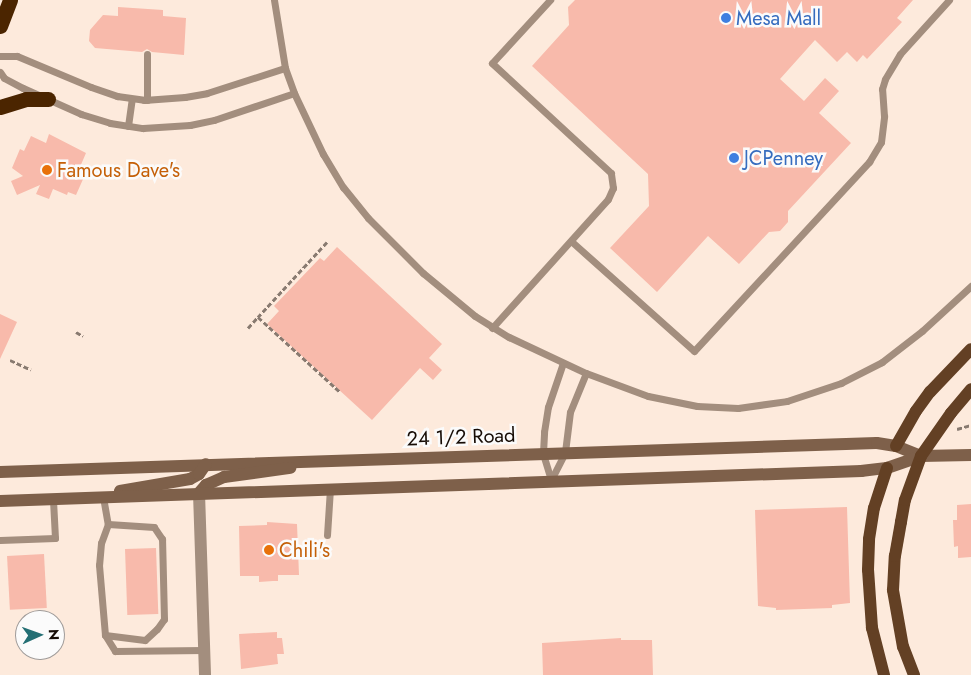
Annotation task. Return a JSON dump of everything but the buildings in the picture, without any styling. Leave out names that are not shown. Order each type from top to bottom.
[{"type":"highway","points":[[0,26],[10,0]]},
{"type":"highway","points":[[0,107],[26,99],[48,99]]},
{"type":"main road","points":[[884,675],[872,628],[868,570],[869,539],[874,508],[896,446],[916,411],[930,392],[971,349]]},
{"type":"main road","points":[[914,675],[903,647],[893,590],[895,556],[905,500],[921,456],[951,413],[971,389]]},
{"type":"main road","name":"24 1/2 Road","points":[[0,472],[543,452],[877,443],[896,446],[921,456]]},
{"type":"main road","name":"24 1/2 Road","points":[[0,501],[551,480],[852,471],[887,468],[921,456],[971,455]]},
{"type":"main road","points":[[199,493],[206,485],[224,476],[288,469],[311,461]]},
{"type":"main road","points":[[103,497],[129,488],[190,479],[199,474],[206,464]]},
{"type":"street","points":[[199,493],[205,675]]},
{"type":"lane","points":[[274,0],[285,68],[294,93],[323,154],[343,187],[368,218],[428,278],[492,328],[586,373],[648,396],[697,406],[738,408],[787,401],[841,383],[882,362],[902,347],[971,286]]},
{"type":"lane","points":[[492,328],[612,194],[613,180],[611,173],[492,63],[550,0]]},
{"type":"lane","points":[[570,240],[694,351],[869,162],[881,142],[884,116],[882,89],[887,74],[900,54],[949,0]]},
{"type":"lane","points":[[147,54],[147,100]]},
{"type":"lane","points":[[0,56],[17,56],[91,88],[132,99],[147,100],[185,98],[207,93],[285,68]]},
{"type":"lane","points":[[0,72],[4,78],[81,114],[128,126],[166,128],[190,125],[222,117],[294,93]]},
{"type":"lane","points":[[128,126],[132,99]]},
{"type":"lane","points":[[551,480],[543,452],[548,407],[563,363]]},
{"type":"lane","points":[[551,480],[564,452],[570,412],[586,373]]},
{"type":"lane","points":[[326,535],[330,488]]},
{"type":"lane","points":[[103,497],[108,524],[100,543],[99,564],[105,635],[114,651],[204,650]]},
{"type":"lane","points":[[0,540],[54,538],[53,499]]},
{"type":"lane","points":[[105,635],[144,640],[157,630],[164,619],[162,539],[154,527],[108,524]]},
{"type":"path","points":[[248,328],[327,242]]},
{"type":"path","points":[[292,280],[296,283]]},
{"type":"path","points":[[258,317],[340,392]]},
{"type":"path","points":[[76,332],[82,336]]},
{"type":"path","points":[[10,360],[31,370]]},
{"type":"path","points":[[956,430],[971,425]]},
{"type":"place","name":"Mesa Mall","points":[[726,18]]},
{"type":"place","name":"JCPenney","points":[[734,158]]},
{"type":"place","name":"Famous Dave's","points":[[47,170]]},
{"type":"place","name":"Chili's","points":[[269,550]]}]
